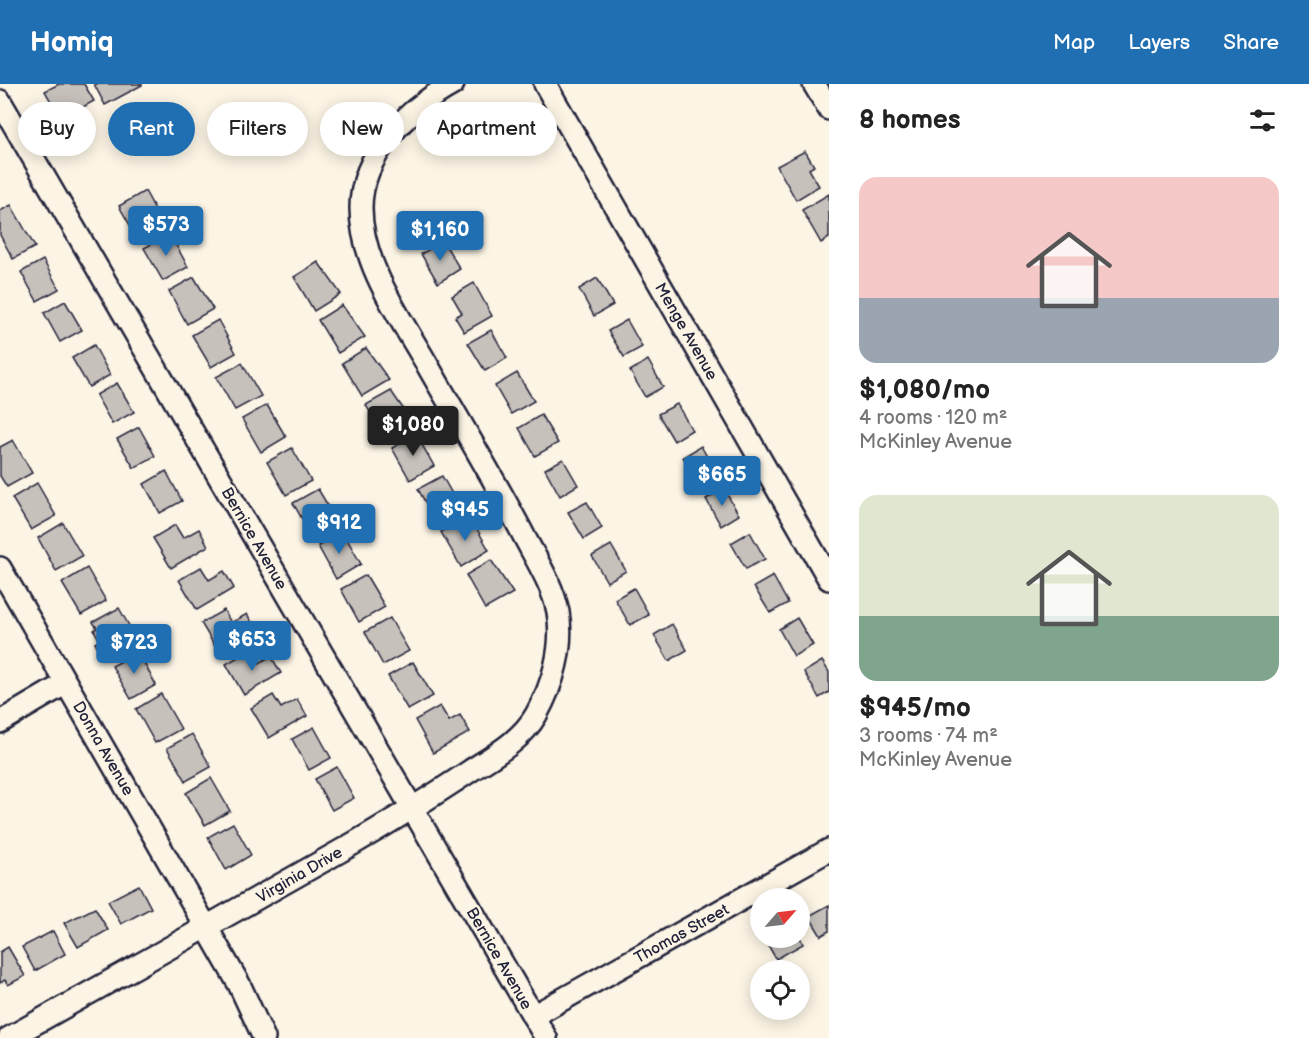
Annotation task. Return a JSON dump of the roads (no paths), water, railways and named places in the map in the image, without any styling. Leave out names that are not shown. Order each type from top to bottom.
[{"type":"street","name":"Virginia Drive","points":[[9,1038],[414,809],[509,745],[535,717],[554,674],[560,633],[557,608],[545,577],[510,510],[376,271],[364,234],[361,207],[366,175],[378,153],[395,130],[426,102],[453,84]]},
{"type":"street","name":"Menge Avenue","points":[[544,84],[829,579]]},
{"type":"street","points":[[814,84],[829,109]]},
{"type":"street","name":"Bernice Avenue","points":[[0,101],[546,1038]]},
{"type":"street","name":"Donna Avenue","points":[[0,568],[207,927]]},
{"type":"street","points":[[0,722],[66,682]]},
{"type":"street","name":"Thomas Street","points":[[533,1016],[829,850]]},
{"type":"street","points":[[207,927],[239,984],[264,1038]]}]
